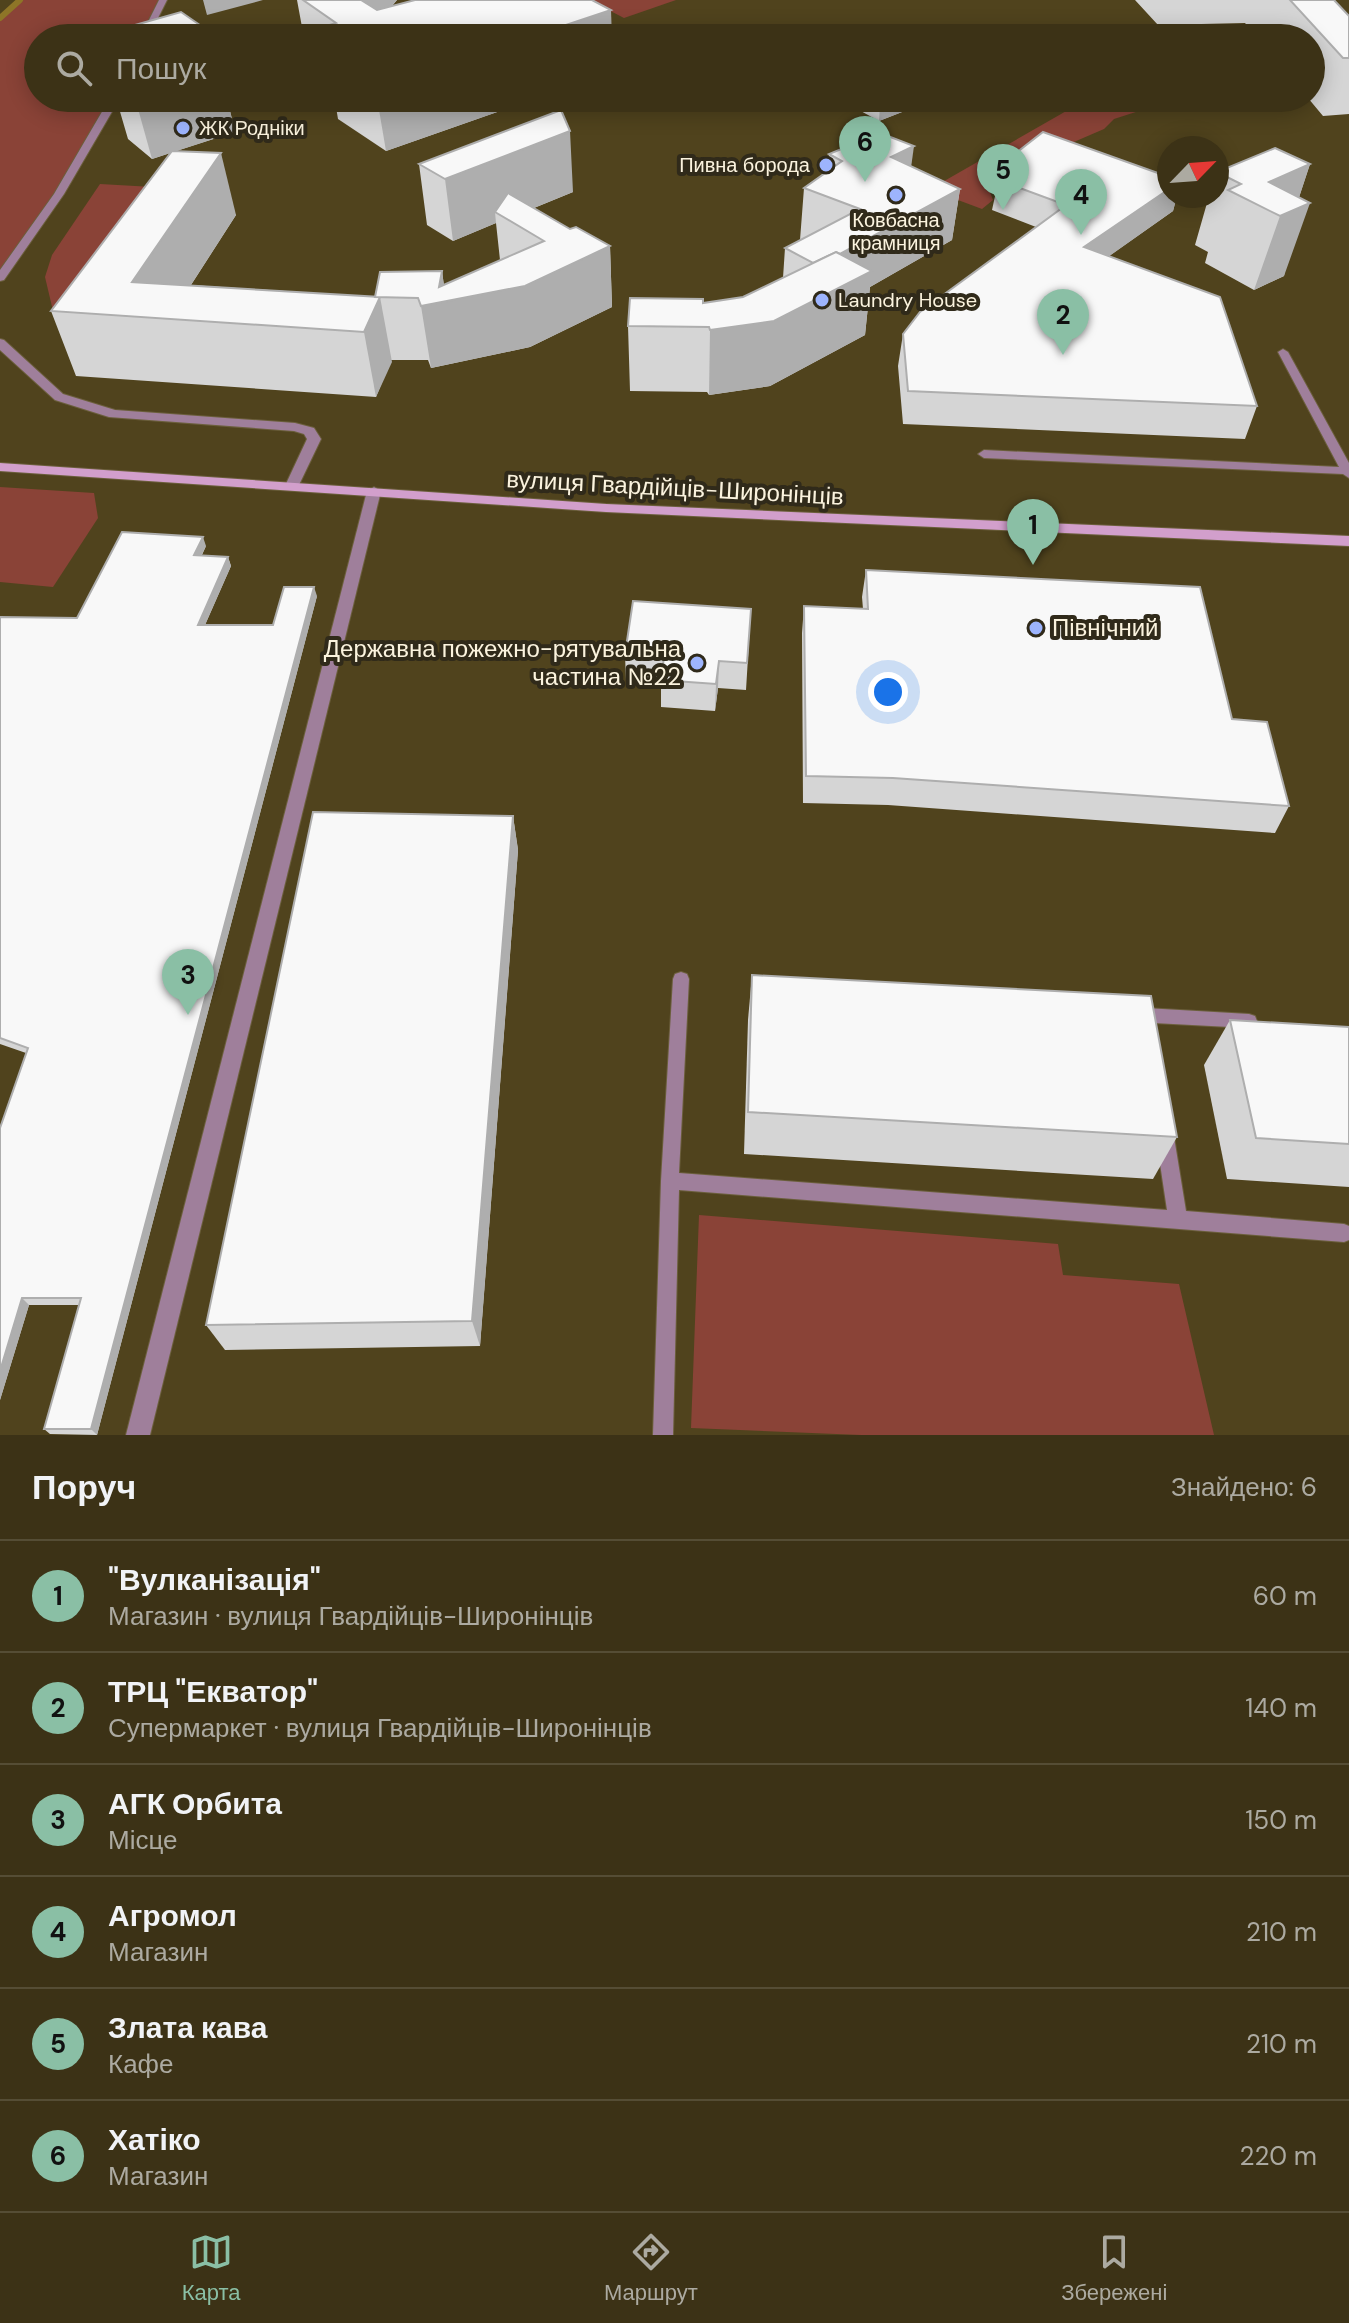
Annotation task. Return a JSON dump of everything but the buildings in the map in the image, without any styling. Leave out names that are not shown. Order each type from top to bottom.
[{"type":"main road","name":"вулиця Гвардійців-Широнінців","points":[[0,467],[606,508],[1349,541]]},
{"type":"street","points":[[151,24],[163,0]]},
{"type":"street","points":[[0,278],[59,194],[107,112]]},
{"type":"street","points":[[0,343],[59,397],[114,414],[295,427],[309,431],[314,439],[292,486]]},
{"type":"street","points":[[138,1435],[374,491]]},
{"type":"lane","points":[[1283,352],[1348,473]]},
{"type":"lane","points":[[984,454],[1348,473]]},
{"type":"lane","points":[[663,1435],[670,1181],[681,979]]},
{"type":"lane","points":[[1150,1047],[1145,1015],[1270,1022]]},
{"type":"lane","points":[[1163,1125],[1178,1220]]},
{"type":"lane","points":[[670,1181],[1344,1233]]},
{"type":"shaded area","points":[[20,0],[163,0],[151,24],[24,24],[24,112],[106,112],[0,278],[0,19]]},
{"type":"shaded area","points":[[589,0],[676,0],[624,18]]},
{"type":"shaded area","points":[[1065,112],[1136,112],[1114,119],[1104,129],[1025,163],[990,192],[993,200],[982,209],[958,200],[939,184]]},
{"type":"shaded area","points":[[100,184],[188,189],[54,315],[45,277],[52,255]]},
{"type":"shaded area","points":[[0,487],[94,493],[98,518],[53,587],[0,582]]},
{"type":"shaded area","points":[[699,1215],[1058,1244],[1063,1275],[1179,1284],[1214,1435],[861,1435],[691,1428]]},
{"type":"waterway","points":[[0,18],[20,0]]},
{"type":"place","name":"ЖК Родніки","points":[[183,128]]},
{"type":"place","name":"Пивна борода","points":[[826,165]]},
{"type":"place","name":"Хатіко","points":[[865,182]]},
{"type":"place","name":"Ковбасна крамниця","points":[[896,195]]},
{"type":"place","name":"Злата кава","points":[[1003,210]]},
{"type":"place","name":"Агромол","points":[[1081,235]]},
{"type":"place","name":"Laundry House","points":[[822,300]]},
{"type":"place","name":"ТРЦ \"Екватор\"","points":[[1063,355]]},
{"type":"place","name":"\"Вулканізація\"","points":[[1033,565]]},
{"type":"place","name":"Північний","points":[[1036,628]]},
{"type":"place","name":"Державна пожежно-рятувальна частина №22","points":[[697,663]]},
{"type":"place","name":"АГК Орбита","points":[[188,1015]]}]
